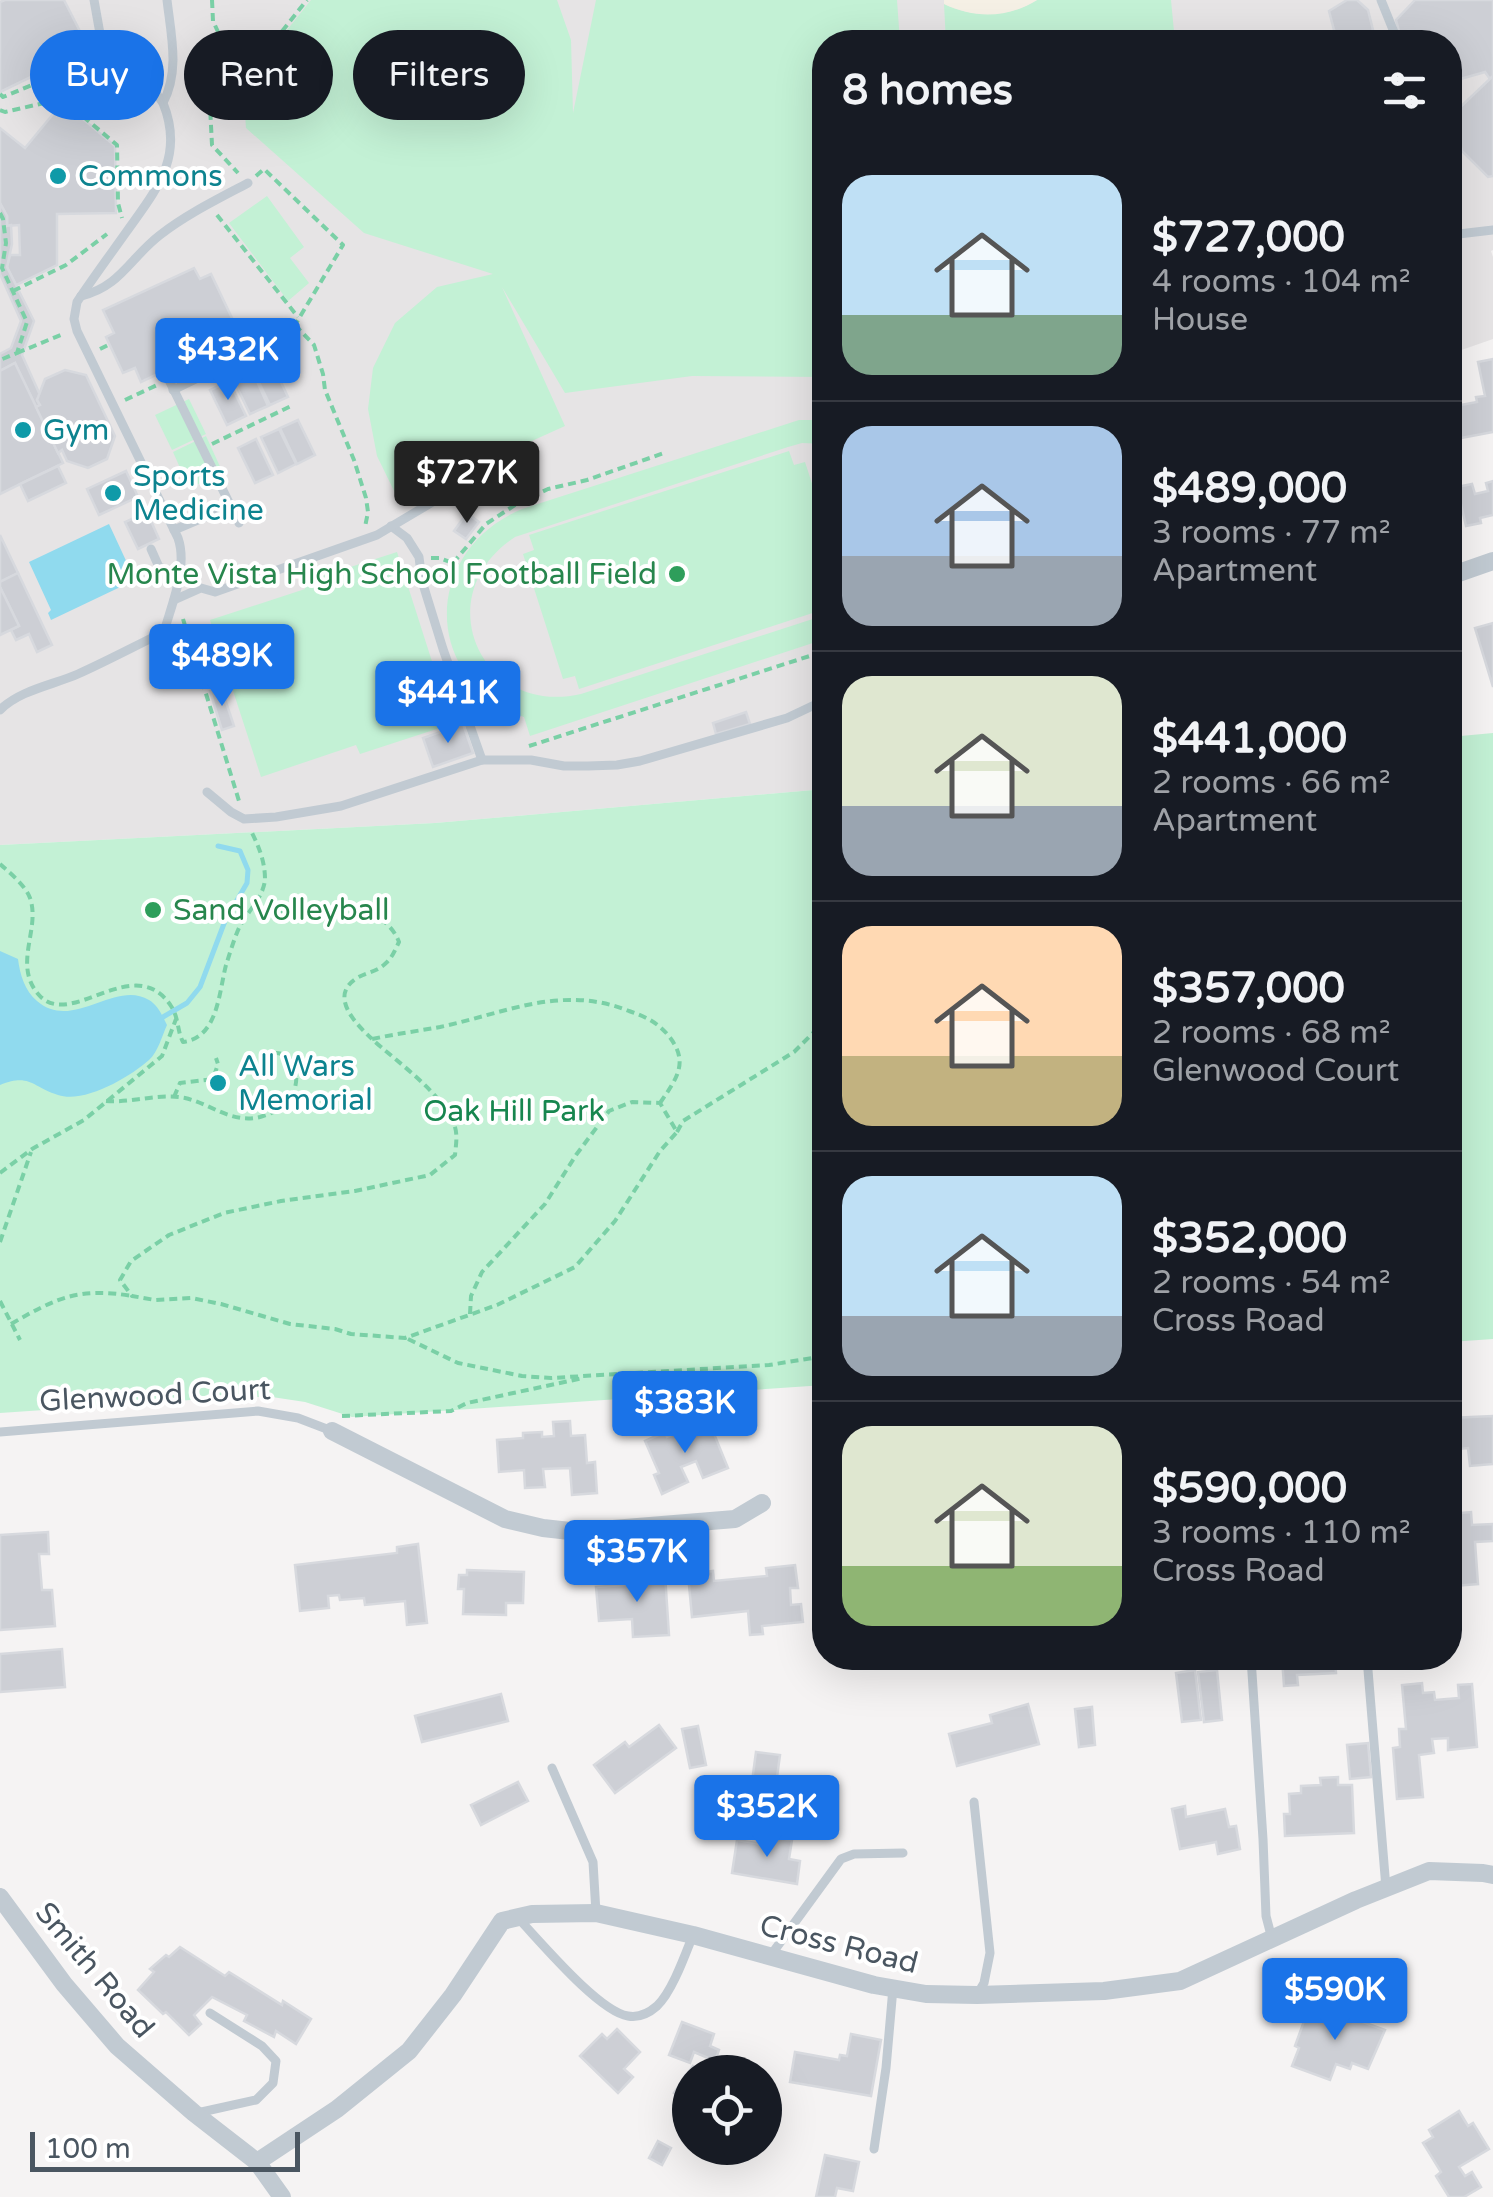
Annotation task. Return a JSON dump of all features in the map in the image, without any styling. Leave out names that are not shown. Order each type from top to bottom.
[{"type":"street","points":[[1462,572],[1493,561]]},
{"type":"street","name":"Glenwood Court","points":[[332,1431],[506,1518],[544,1528],[601,1530],[735,1518],[762,1502]]},
{"type":"street","name":"Cross Road","points":[[516,1917],[596,1912],[926,1994],[1104,1991],[1180,1980],[1428,1871],[1493,1875]]},
{"type":"street","name":"Smith Road","points":[[0,1897],[116,2046],[257,2162],[282,2197]]},
{"type":"street","points":[[257,2162],[337,2110],[409,2052],[502,1921],[516,1917]]},
{"type":"lane","points":[[94,0],[99,30]]},
{"type":"lane","points":[[164,101],[172,87],[174,69],[167,0]]},
{"type":"lane","points":[[1380,0],[1393,30]]},
{"type":"lane","points":[[2,705],[76,675],[164,632],[174,600],[183,553],[74,319],[77,302],[163,178],[170,134],[164,107]]},
{"type":"lane","points":[[81,296],[100,291],[116,279],[159,235],[248,183]]},
{"type":"lane","points":[[1462,234],[1493,230]]},
{"type":"lane","points":[[239,523],[171,385],[264,343]]},
{"type":"lane","points":[[174,600],[201,588],[215,592],[376,534],[456,488]]},
{"type":"lane","points":[[174,530],[231,506]]},
{"type":"lane","points":[[390,526],[407,538],[419,558],[443,649],[482,760]]},
{"type":"lane","points":[[151,550],[159,567],[178,574]]},
{"type":"lane","points":[[207,792],[244,819],[276,817],[341,806],[482,760],[617,765],[716,740],[788,718],[812,706]]},
{"type":"lane","name":"Glenwood Court","points":[[0,1432],[258,1412],[298,1418],[332,1431]]},
{"type":"lane","points":[[1252,1670],[1266,1916],[1272,1939]]},
{"type":"lane","points":[[1368,1670],[1386,1888]]},
{"type":"lane","points":[[552,1768],[593,1862],[596,1912]]},
{"type":"lane","points":[[974,1802],[990,1953],[984,1983],[977,1995]]},
{"type":"lane","points":[[770,1957],[842,1859],[854,1854],[903,1853]]},
{"type":"lane","points":[[516,1917],[602,2005],[625,2016],[650,2012],[661,2002],[692,1935]]},
{"type":"lane","points":[[874,2148],[892,1988]]},
{"type":"lane","points":[[194,2113],[256,2100],[272,2084],[276,2061],[262,2046],[210,2013]]},
{"type":"path","points":[[212,0],[217,30]]},
{"type":"path","points":[[283,30],[307,0]]},
{"type":"path","points":[[0,94],[3,98],[30,86]]},
{"type":"path","points":[[0,110],[30,106]]},
{"type":"path","points":[[85,120],[117,145],[122,222]]},
{"type":"path","points":[[211,120],[212,144],[248,183],[264,169],[344,245],[295,325],[264,343]]},
{"type":"path","points":[[207,204],[299,318]]},
{"type":"path","points":[[0,214],[6,243],[2,268],[27,322],[17,352]]},
{"type":"path","points":[[13,291],[66,265],[108,234]]},
{"type":"path","points":[[295,325],[314,345],[325,390],[366,498],[364,526],[376,534]]},
{"type":"path","points":[[0,360],[76,329]]},
{"type":"path","points":[[112,406],[171,385]]},
{"type":"path","points":[[203,449],[291,406]]},
{"type":"path","points":[[419,558],[440,558],[455,564],[486,524],[518,503],[548,489],[664,453]]},
{"type":"path","points":[[518,749],[812,655]]},
{"type":"path","points":[[0,864],[30,899],[33,911],[27,965],[40,997],[55,1004],[74,1003],[122,986],[146,986],[160,993],[172,1007],[182,1042],[190,1042],[203,1033]]},
{"type":"path","points":[[132,1296],[120,1280],[131,1261],[169,1235],[224,1213],[430,1175],[455,1155],[454,1125],[442,1103],[355,1024],[345,1006],[346,990],[355,979],[375,972],[389,961],[399,942],[395,931],[369,912],[350,906],[320,906],[281,914],[254,903]]},
{"type":"path","points":[[372,1039],[440,1027],[545,1000],[609,1002],[648,1018],[677,1047],[680,1068],[660,1103]]},
{"type":"path","points":[[0,1174],[32,1149],[84,1120],[162,1056],[177,1017]]},
{"type":"path","points":[[405,1338],[498,1305],[575,1267],[615,1220],[683,1121],[794,1052],[812,1035]]},
{"type":"path","points":[[106,1101],[174,1097],[248,1119],[263,1116],[279,1110],[295,1088],[296,1070],[291,1058],[276,1053]]},
{"type":"path","points":[[174,1097],[180,1083],[213,1079],[216,1058]]},
{"type":"path","points":[[470,1314],[471,1296],[482,1272],[545,1204],[609,1111],[632,1102],[660,1103]]},
{"type":"path","points":[[660,1103],[676,1132]]},
{"type":"path","points":[[0,1242],[32,1149]]},
{"type":"path","points":[[12,1324],[48,1302],[103,1292],[155,1300],[190,1298],[290,1324],[405,1338],[458,1363],[551,1378],[769,1365],[812,1358]]},
{"type":"path","points":[[0,1301],[20,1340]]},
{"type":"path","points":[[332,1431],[336,1419],[342,1416],[450,1411],[466,1403],[598,1374]]},
{"type":"shaded area","points":[[0,0],[1493,0],[1493,339],[1462,350],[1462,30],[812,30],[812,790],[435,823],[0,845]]},
{"type":"green space","points":[[311,0],[557,0],[571,40],[573,113],[596,0],[897,0],[899,30],[812,30],[812,377],[692,376],[565,393],[502,287],[565,426],[399,501],[377,456],[368,409],[373,368],[395,323],[437,287],[493,274],[364,233],[246,128],[245,120],[333,120],[333,30],[287,30]]},
{"type":"green space","points":[[1037,0],[1171,0],[1174,30],[945,30],[944,4],[967,12],[991,14]]},
{"type":"green space","points":[[267,196],[304,247],[290,258],[309,283],[288,301],[229,223]]},
{"type":"green space","points":[[189,399],[206,434],[172,450],[155,415]]},
{"type":"green space","points":[[799,420],[812,420],[812,443],[788,447],[515,537],[488,561],[474,589],[470,618],[477,646],[492,669],[515,687],[545,696],[581,694],[812,619],[812,643],[530,736],[524,717],[490,699],[466,674],[452,646],[447,614],[452,583],[466,554],[489,528],[522,509]]},
{"type":"green space","points":[[206,436],[223,473],[189,488],[173,452]]},
{"type":"green space","name":"Monte Vista High School Football Field","points":[[789,451],[794,465],[805,462],[812,483],[812,613],[579,689],[575,676],[563,679],[523,554],[534,550],[529,535]]},
{"type":"green space","points":[[397,552],[452,724],[360,754],[356,745],[261,777],[210,620],[305,589],[304,582]]},
{"type":"green space","points":[[1493,733],[1493,1339],[1462,1341],[1462,736]]},
{"type":"green space","name":"Oak Hill Park","points":[[812,790],[812,1386],[352,1417],[305,1402],[272,1397],[0,1413],[0,845],[435,823]]},
{"type":"sand","points":[[944,0],[1037,0],[1003,13],[979,14],[956,9],[944,4]]},
{"type":"water","points":[[109,524],[135,580],[51,620],[51,610],[29,562]]},
{"type":"water","points":[[0,951],[18,959],[29,992],[51,1009],[79,1009],[122,996],[136,995],[149,1000],[167,1025],[155,1053],[119,1081],[81,1096],[58,1095],[18,1080],[0,1085]]},
{"type":"building","points":[[64,0],[79,30],[30,30],[30,78],[0,92],[0,2]]},
{"type":"building","points":[[1347,0],[1357,0],[1368,10],[1373,30],[1334,30],[1329,11]]},
{"type":"building","points":[[1415,0],[1493,0],[1493,76],[1490,79],[1485,72],[1462,79],[1462,30],[1399,30],[1396,20]]},
{"type":"building","points":[[1493,76],[1493,176],[1488,177],[1462,151],[1462,105]]},
{"type":"building","name":"Commons","points":[[48,120],[84,120],[115,146],[116,213],[57,214],[57,265],[16,285],[7,267],[10,255],[20,255],[19,225],[7,226],[0,203],[0,128],[25,148]]},
{"type":"building","points":[[0,203],[7,226],[11,225],[7,267],[34,321],[22,355],[40,395],[40,405],[36,407],[15,363],[0,371],[0,354],[11,348],[21,321],[0,274]]},
{"type":"building","points":[[194,268],[200,279],[211,274],[240,335],[141,382],[135,368],[123,373],[106,337],[114,333],[103,310]]},
{"type":"building","points":[[1493,359],[1493,432],[1462,438],[1462,405],[1485,396],[1478,362]]},
{"type":"building","points":[[271,361],[288,397],[270,405],[253,370]]},
{"type":"building","name":"Gym","points":[[15,363],[63,463],[0,494],[0,371]]},
{"type":"building","points":[[65,370],[86,375],[115,436],[107,459],[88,468],[67,461],[62,450],[58,453],[36,407],[40,405],[37,400],[45,379]]},
{"type":"building","points":[[252,370],[268,406],[250,414],[233,379]]},
{"type":"building","points":[[229,381],[246,416],[227,425],[210,390]]},
{"type":"building","points":[[298,420],[315,455],[297,464],[280,428]]},
{"type":"building","points":[[279,429],[296,464],[278,473],[261,437]]},
{"type":"building","points":[[256,439],[273,475],[255,483],[238,448]]},
{"type":"building","points":[[58,466],[66,483],[28,501],[20,484]]},
{"type":"building","name":"Sports Medicine","points":[[126,471],[138,497],[99,515],[87,489]]},
{"type":"building","points":[[1493,481],[1493,515],[1466,526],[1462,486],[1472,484],[1475,494],[1488,491],[1486,483]]},
{"type":"building","points":[[147,512],[159,539],[138,549],[125,522]]},
{"type":"building","points":[[467,513],[479,522],[466,539],[454,531]]},
{"type":"building","points":[[0,535],[18,573],[0,582]]},
{"type":"building","points":[[18,573],[52,645],[37,652],[29,634],[16,640],[11,630],[19,626],[0,587],[0,582]]},
{"type":"building","points":[[0,587],[19,626],[0,635]]},
{"type":"building","points":[[1493,623],[1493,687],[1475,628]]},
{"type":"building","points":[[221,687],[234,726],[222,730],[210,691]]},
{"type":"building","points":[[746,712],[750,724],[716,734],[713,723]]},
{"type":"building","points":[[463,724],[473,753],[433,767],[423,738]]},
{"type":"building","points":[[1493,1416],[1493,1464],[1470,1466],[1468,1448],[1462,1449],[1462,1417]]},
{"type":"building","points":[[570,1421],[571,1436],[585,1435],[587,1463],[595,1462],[597,1493],[572,1495],[570,1468],[543,1469],[545,1487],[525,1488],[524,1470],[499,1472],[497,1440],[523,1438],[523,1433],[554,1436],[553,1422]]},
{"type":"building","points":[[710,1424],[728,1468],[703,1478],[696,1461],[681,1467],[688,1482],[662,1494],[654,1475],[659,1473],[645,1441],[665,1432],[667,1437]]},
{"type":"building","points":[[1471,1512],[1472,1525],[1493,1524],[1493,1541],[1475,1542],[1478,1584],[1462,1585],[1462,1513]]},
{"type":"building","points":[[48,1532],[49,1554],[39,1554],[42,1590],[52,1590],[55,1626],[0,1630],[0,1535]]},
{"type":"building","points":[[418,1544],[427,1623],[407,1625],[405,1601],[365,1605],[364,1598],[340,1600],[339,1595],[328,1596],[329,1608],[300,1611],[295,1565],[397,1553],[397,1547]]},
{"type":"building","points":[[795,1565],[798,1588],[790,1588],[791,1605],[801,1604],[803,1622],[762,1626],[763,1634],[750,1635],[748,1611],[692,1617],[688,1574],[713,1571],[714,1581],[767,1576],[766,1568]]},
{"type":"building","points":[[467,1570],[524,1572],[523,1603],[506,1603],[506,1615],[463,1614],[464,1589],[458,1589],[459,1575],[467,1575]]},
{"type":"building","points":[[665,1574],[669,1635],[633,1637],[632,1619],[599,1621],[596,1587],[637,1584],[636,1576]]},
{"type":"building","points":[[62,1649],[65,1687],[0,1692],[0,1654]]},
{"type":"building","points":[[1195,1670],[1201,1720],[1182,1722],[1176,1673]]},
{"type":"building","points":[[1217,1670],[1222,1720],[1204,1722],[1198,1672]]},
{"type":"building","points":[[1283,1670],[1336,1670],[1336,1673],[1297,1675],[1298,1685],[1284,1686]]},
{"type":"building","points":[[1422,1683],[1423,1693],[1434,1692],[1435,1700],[1459,1698],[1458,1685],[1472,1684],[1477,1747],[1448,1750],[1448,1738],[1432,1739],[1434,1753],[1419,1755],[1423,1797],[1397,1799],[1393,1748],[1400,1747],[1399,1729],[1406,1729],[1402,1685]]},
{"type":"building","points":[[501,1694],[508,1721],[422,1742],[415,1716]]},
{"type":"building","points":[[1028,1704],[1039,1744],[957,1766],[949,1734],[992,1723],[990,1715]]},
{"type":"building","points":[[1092,1707],[1095,1745],[1079,1747],[1075,1709]]},
{"type":"building","points":[[659,1725],[676,1748],[615,1793],[594,1765],[625,1742],[629,1747]]},
{"type":"building","points":[[698,1726],[706,1765],[690,1768],[682,1729]]},
{"type":"building","points":[[1368,1743],[1371,1777],[1350,1779],[1347,1745]]},
{"type":"building","points":[[756,1752],[780,1755],[775,1792],[751,1789]]},
{"type":"building","points":[[1338,1777],[1338,1785],[1352,1785],[1354,1833],[1285,1836],[1284,1814],[1290,1814],[1289,1794],[1301,1793],[1301,1786],[1321,1785],[1320,1778]]},
{"type":"building","points":[[518,1782],[528,1801],[481,1825],[471,1805]]},
{"type":"building","points":[[1185,1806],[1186,1817],[1225,1809],[1229,1827],[1236,1826],[1240,1849],[1218,1854],[1216,1842],[1180,1849],[1172,1809]]},
{"type":"building","points":[[763,1835],[792,1840],[789,1859],[800,1861],[797,1884],[732,1873],[737,1840],[762,1844]]},
{"type":"building","points":[[180,1947],[225,1976],[229,1972],[311,2019],[296,2044],[276,2031],[274,2037],[244,2021],[247,2015],[212,1997],[194,2015],[201,2024],[189,2035],[166,2012],[163,2014],[138,1990],[154,1972],[150,1969]]},
{"type":"building","points":[[1327,2009],[1385,2030],[1368,2069],[1352,2063],[1350,2069],[1336,2064],[1330,2080],[1292,2066],[1308,2010],[1324,2016]]},
{"type":"building","points":[[682,2022],[714,2034],[710,2046],[719,2050],[717,2055],[669,2055]]},
{"type":"building","points":[[617,2029],[640,2052],[624,2069],[633,2077],[618,2093],[580,2056],[602,2034],[607,2039]]},
{"type":"building","points":[[851,2034],[881,2040],[871,2096],[790,2082],[795,2052],[839,2060],[840,2055],[847,2056]]},
{"type":"building","points":[[1459,2111],[1468,2126],[1473,2123],[1489,2149],[1459,2167],[1465,2176],[1472,2172],[1481,2187],[1464,2197],[1449,2197],[1436,2176],[1441,2172],[1423,2143],[1433,2137],[1429,2130]]},
{"type":"building","points":[[658,2141],[671,2148],[662,2165],[649,2158]]},
{"type":"building","points":[[825,2155],[859,2162],[853,2191],[837,2188],[835,2197],[816,2197]]},
{"type":"waterway","points":[[163,1017],[187,1003],[200,987],[225,921],[247,883],[248,870],[240,851],[218,846]]},
{"type":"place","name":"Commons","points":[[58,176]]},
{"type":"place","name":"Gym","points":[[23,430]]},
{"type":"place","name":"Sports Medicine","points":[[113,493]]},
{"type":"place","name":"Monte Vista High School Football Field","points":[[677,574]]},
{"type":"place","name":"Sand Volleyball","points":[[153,910]]},
{"type":"place","name":"All Wars Memorial","points":[[218,1083]]}]
